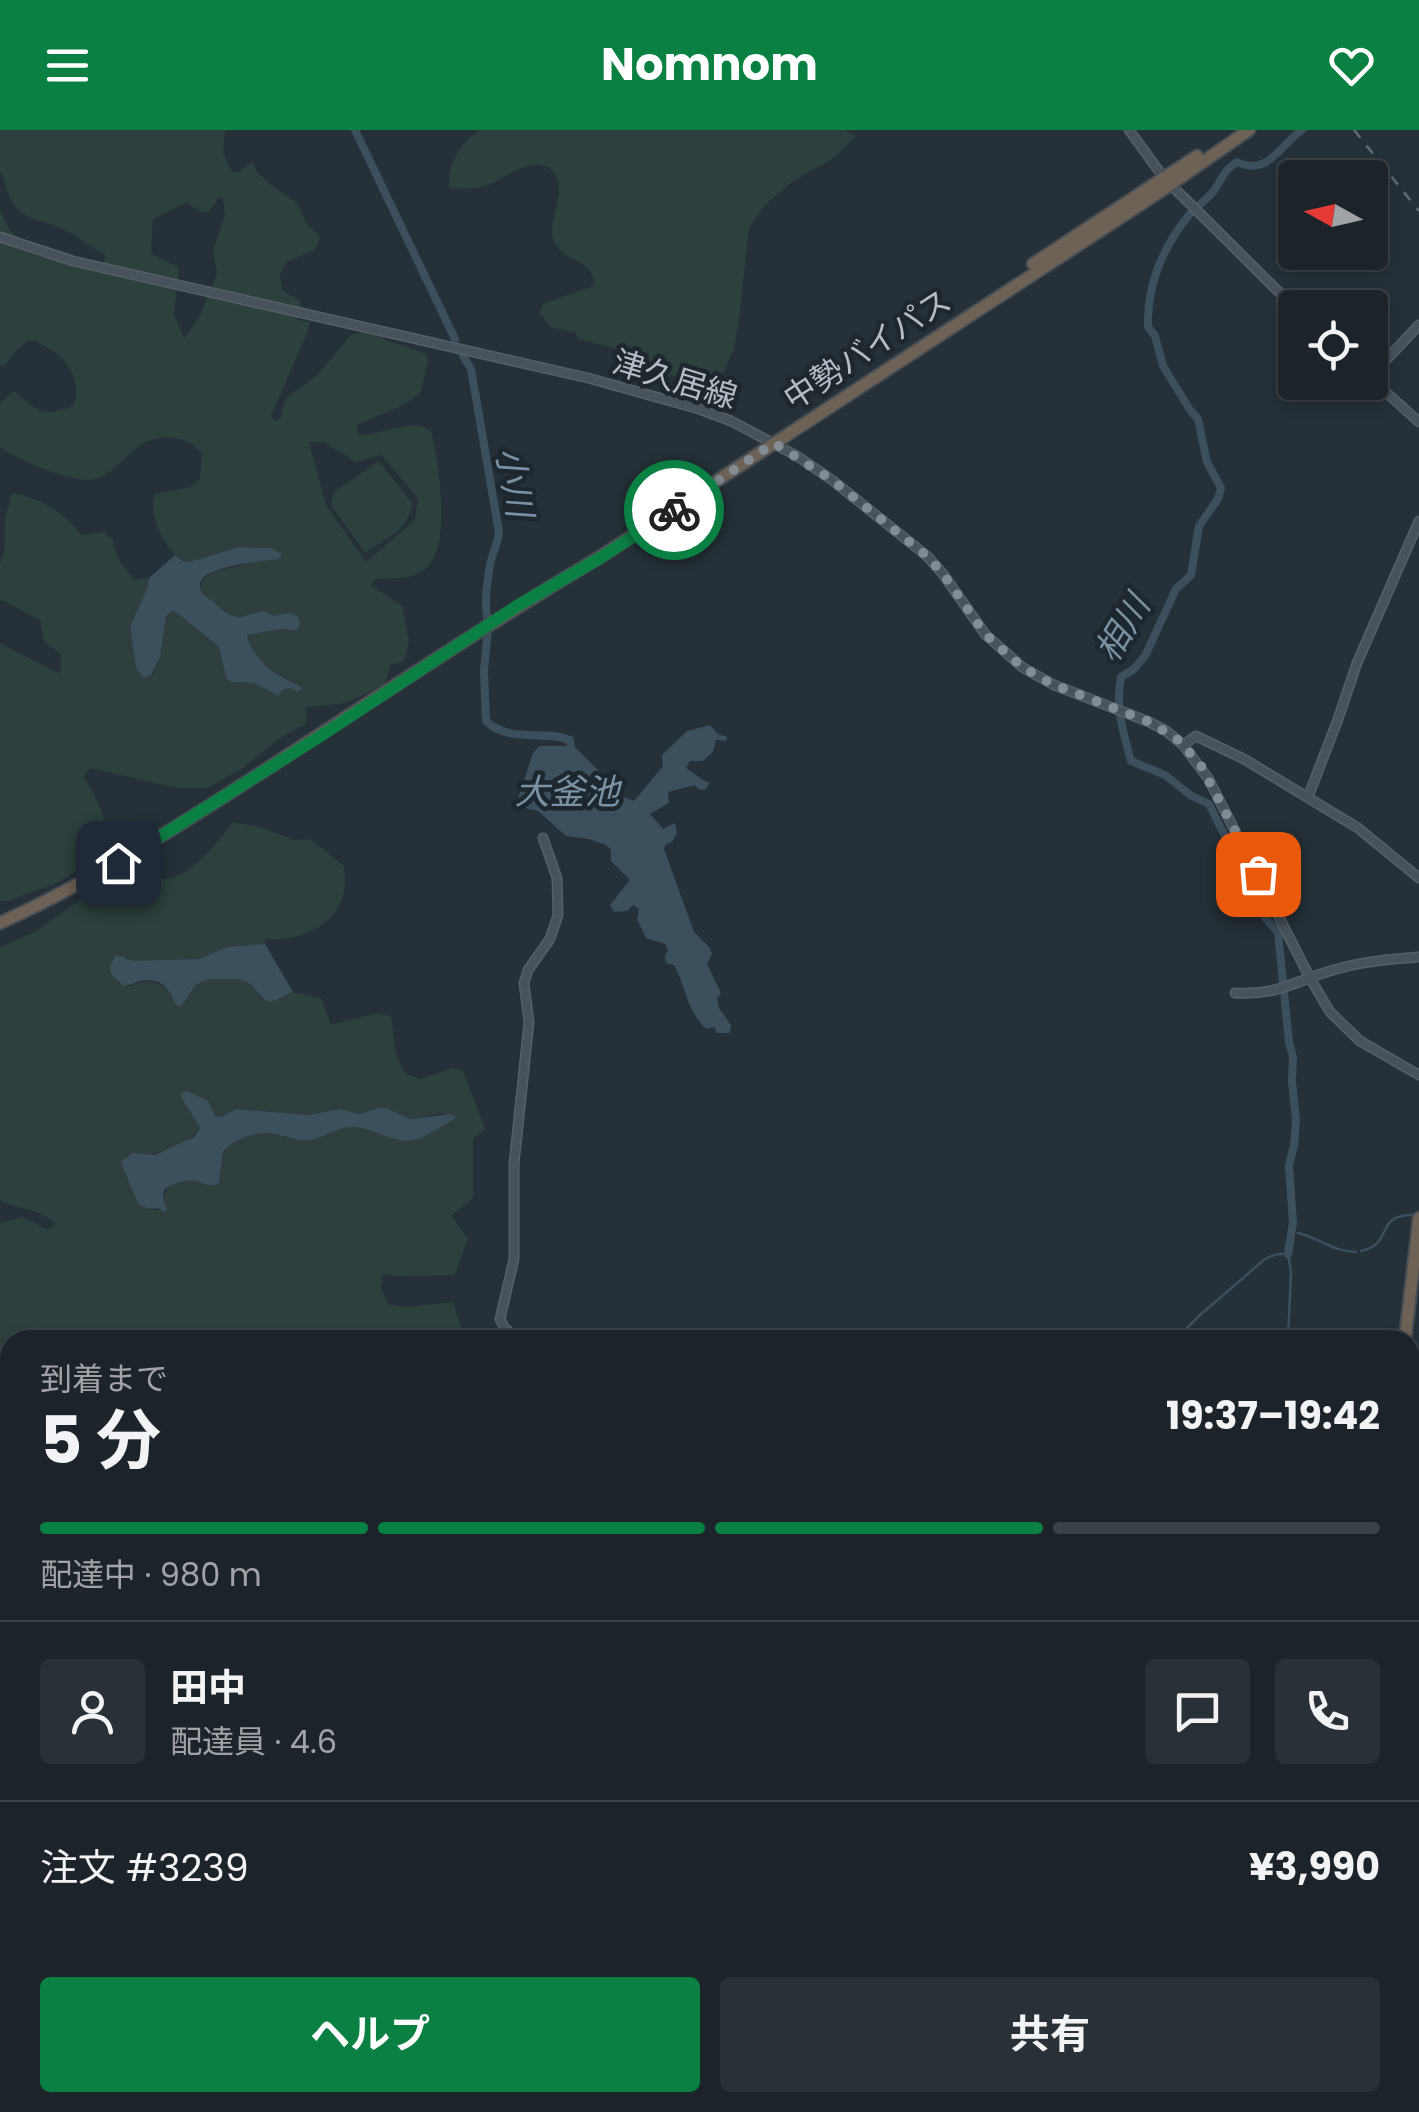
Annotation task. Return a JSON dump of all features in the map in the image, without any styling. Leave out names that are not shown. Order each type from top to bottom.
[{"type":"highway","name":"中勢バイパス","points":[[0,923],[118,863],[225,797],[1167,182],[1209,149],[1248,130]]},
{"type":"highway","points":[[1406,1330],[1419,1218]]},
{"type":"highway","points":[[1412,1330],[1419,1273]]},
{"type":"main road","points":[[1128,130],[1167,182],[1278,291]]},
{"type":"main road","name":"津久居線","points":[[0,237],[86,265],[588,378],[699,409],[771,441],[832,480],[927,556],[985,634],[1022,667],[1052,684],[1165,730],[1183,745],[1208,778],[1330,1012],[1352,1035],[1419,1075]]},
{"type":"main road","points":[[1388,359],[1419,325]]},
{"type":"main road","points":[[1388,394],[1419,422]]},
{"type":"main road","points":[[1308,797],[1357,663],[1419,521]]},
{"type":"main road","points":[[1183,745],[1193,737],[1205,739],[1244,759],[1358,828],[1419,878]]},
{"type":"main road","points":[[507,1330],[500,1319],[514,1259],[514,1164],[528,1022],[524,988],[528,970],[550,940],[558,914],[557,878],[542,838]]},
{"type":"main road","points":[[1235,993],[1283,989],[1373,960],[1419,957]]},
{"type":"green space","points":[[0,130],[225,130],[223,153],[232,172],[239,172],[252,162],[257,172],[297,203],[320,238],[315,250],[286,262],[280,275],[282,291],[301,300],[297,320],[310,322],[271,416],[280,419],[286,398],[317,375],[352,334],[365,332],[426,354],[428,362],[420,394],[357,425],[357,434],[412,425],[431,430],[441,506],[438,546],[431,562],[416,575],[375,579],[370,585],[402,606],[409,641],[404,661],[390,665],[385,684],[353,700],[306,707],[306,724],[208,788],[177,788],[90,768],[83,778],[96,799],[111,839],[105,853],[57,883],[8,901],[0,901],[0,643],[60,674],[61,654],[44,642],[40,620],[0,599],[5,518],[12,493],[51,507],[81,535],[105,532],[134,580],[149,578],[130,626],[136,668],[152,675],[170,611],[219,647],[226,677],[254,683],[278,696],[296,683],[258,658],[247,635],[288,630],[266,613],[247,617],[227,613],[202,593],[202,584],[211,573],[244,565],[272,548],[240,547],[189,562],[166,544],[156,523],[155,494],[191,487],[200,479],[202,453],[197,449],[178,438],[150,440],[104,475],[86,480],[46,470],[0,447],[0,403],[14,391],[35,408],[54,412],[73,406],[76,388],[66,363],[35,341],[26,343],[0,366],[0,210],[9,229],[35,255],[102,273],[105,255],[71,233],[19,211],[0,172]],"holes":[[[218,198],[223,198],[225,215],[213,250],[217,274],[199,318],[184,338],[174,314],[179,267],[151,254],[153,219],[187,202],[208,213]],[[309,442],[324,442],[356,462],[382,455],[418,499],[415,520],[366,562],[326,505]]]},
{"type":"green space","points":[[479,130],[845,130],[856,136],[834,158],[792,182],[764,206],[749,228],[734,349],[722,375],[710,381],[671,375],[654,387],[637,382],[634,363],[621,350],[578,339],[575,332],[552,328],[539,313],[543,304],[594,285],[589,270],[554,241],[552,226],[559,187],[551,170],[534,165],[483,186],[449,187],[456,155]]},
{"type":"green space","points":[[379,461],[412,503],[402,527],[365,553],[331,505],[333,493]]},
{"type":"green space","points":[[233,822],[294,840],[310,839],[344,866],[342,899],[321,926],[300,935],[265,939],[265,944],[227,947],[199,959],[148,962],[126,957],[117,980],[128,987],[144,982],[158,984],[183,1004],[196,984],[234,978],[250,984],[261,999],[293,992],[321,998],[331,1025],[377,1013],[391,1016],[396,1055],[406,1074],[421,1079],[453,1068],[463,1071],[485,1129],[473,1138],[473,1198],[451,1216],[468,1238],[455,1275],[383,1274],[381,1288],[389,1305],[453,1302],[463,1330],[0,1330],[0,1223],[23,1217],[48,1230],[56,1223],[0,1199],[0,947],[36,931],[114,880],[172,878],[202,858]],"holes":[[[387,1108],[409,1119],[443,1113],[451,1122],[406,1141],[359,1127],[306,1140],[268,1132],[254,1134],[223,1151],[219,1184],[187,1180],[168,1187],[163,1197],[167,1209],[151,1210],[138,1204],[122,1162],[164,1151],[193,1136],[200,1129],[188,1110],[216,1117],[236,1109],[309,1115],[340,1109],[359,1114]]]},
{"type":"water","points":[[240,547],[272,548],[282,555],[210,573],[201,581],[202,593],[233,616],[264,611],[273,616],[290,613],[299,617],[297,630],[247,635],[264,663],[302,688],[298,692],[283,690],[278,696],[254,683],[231,682],[226,677],[219,647],[171,611],[166,617],[160,657],[151,675],[144,678],[136,668],[130,626],[149,578],[175,555],[189,562]]},
{"type":"water","name":"大釜池","points":[[710,725],[727,737],[726,741],[716,740],[713,752],[703,761],[690,761],[686,768],[710,783],[705,790],[695,785],[668,792],[669,803],[650,814],[663,829],[675,823],[677,833],[664,849],[694,932],[710,948],[712,954],[707,964],[721,993],[717,999],[719,1008],[731,1025],[730,1033],[716,1033],[715,1027],[706,1029],[699,1022],[674,965],[666,963],[665,944],[646,938],[637,919],[639,909],[633,905],[627,911],[614,912],[610,905],[630,880],[611,861],[611,850],[589,839],[566,836],[538,811],[517,802],[533,753],[539,746],[574,746],[605,777],[603,790],[611,803],[625,797],[634,801],[663,766],[662,755],[687,731]]},
{"type":"water","points":[[265,944],[293,992],[271,1002],[244,981],[214,979],[197,984],[181,1007],[159,982],[147,980],[125,986],[110,970],[116,955],[134,961],[199,959],[227,947]]},
{"type":"water","points":[[186,1091],[207,1100],[216,1117],[236,1109],[308,1115],[340,1109],[359,1114],[387,1108],[409,1119],[452,1114],[456,1118],[412,1141],[355,1127],[306,1140],[272,1133],[250,1136],[223,1151],[219,1184],[179,1183],[164,1190],[167,1210],[145,1208],[138,1204],[121,1162],[133,1153],[155,1155],[194,1137],[200,1129],[180,1094]]},
{"type":"waterway","name":"小川","points":[[355,130],[455,339]]},
{"type":"waterway","name":"相川","points":[[1288,1254],[1293,1223],[1289,1166],[1296,1120],[1293,1057],[1278,932],[1266,919],[1209,804],[1165,775],[1131,761],[1119,700],[1121,677],[1145,656],[1176,589],[1191,575],[1199,526],[1221,488],[1207,462],[1198,419],[1163,366],[1155,336],[1148,327],[1154,282],[1164,253],[1180,227],[1229,168],[1237,162],[1248,166],[1265,162],[1302,130]]},
{"type":"waterway","name":"小川","points":[[463,356],[471,369],[499,532],[488,578],[487,617]]},
{"type":"waterway","name":"小川","points":[[488,629],[484,670],[486,721],[505,732],[570,740],[571,755]]},
{"type":"waterway","points":[[1361,1251],[1378,1242],[1393,1220],[1413,1215]]},
{"type":"waterway","points":[[1298,1233],[1356,1252]]},
{"type":"waterway","points":[[1185,1330],[1264,1260],[1285,1254],[1291,1272],[1288,1330]]},
{"type":"railway","points":[[1354,130],[1419,211]]},
{"type":"way so far","points":[[674,510],[774,443],[798,456],[927,556],[978,626],[1022,667],[1038,678],[1147,721],[1176,738],[1200,764],[1258,874]]},
{"type":"route","points":[[118,863],[517,606],[674,510]]}]
